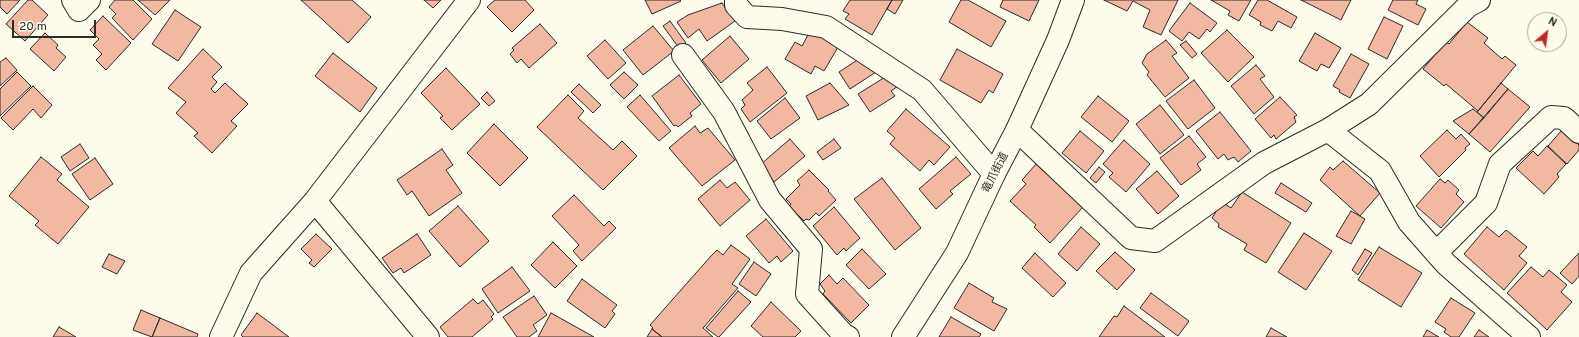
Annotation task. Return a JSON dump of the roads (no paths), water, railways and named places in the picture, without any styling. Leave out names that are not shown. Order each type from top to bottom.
[{"type":"street","points":[[73,0],[80,10],[89,0]]},
{"type":"street","points":[[221,337],[251,273],[315,201],[469,0]]},
{"type":"street","points":[[736,0],[736,5],[747,17],[782,19],[826,27],[922,90],[994,174]]},
{"type":"street","name":"竜爪街道","points":[[903,337],[957,252],[994,174],[1017,130],[1058,40],[1073,0]]},
{"type":"street","points":[[1017,130],[1131,238],[1155,241],[1264,163],[1328,130],[1369,104],[1468,2]]},
{"type":"street","points":[[683,55],[724,112],[770,200],[812,249],[807,294],[848,337]]},
{"type":"street","points":[[1436,253],[1486,203],[1500,164],[1551,117],[1564,118],[1579,132]]},
{"type":"street","points":[[1328,130],[1380,171],[1409,222],[1436,253],[1446,264],[1528,337]]},
{"type":"street","points":[[315,201],[428,337]]}]
